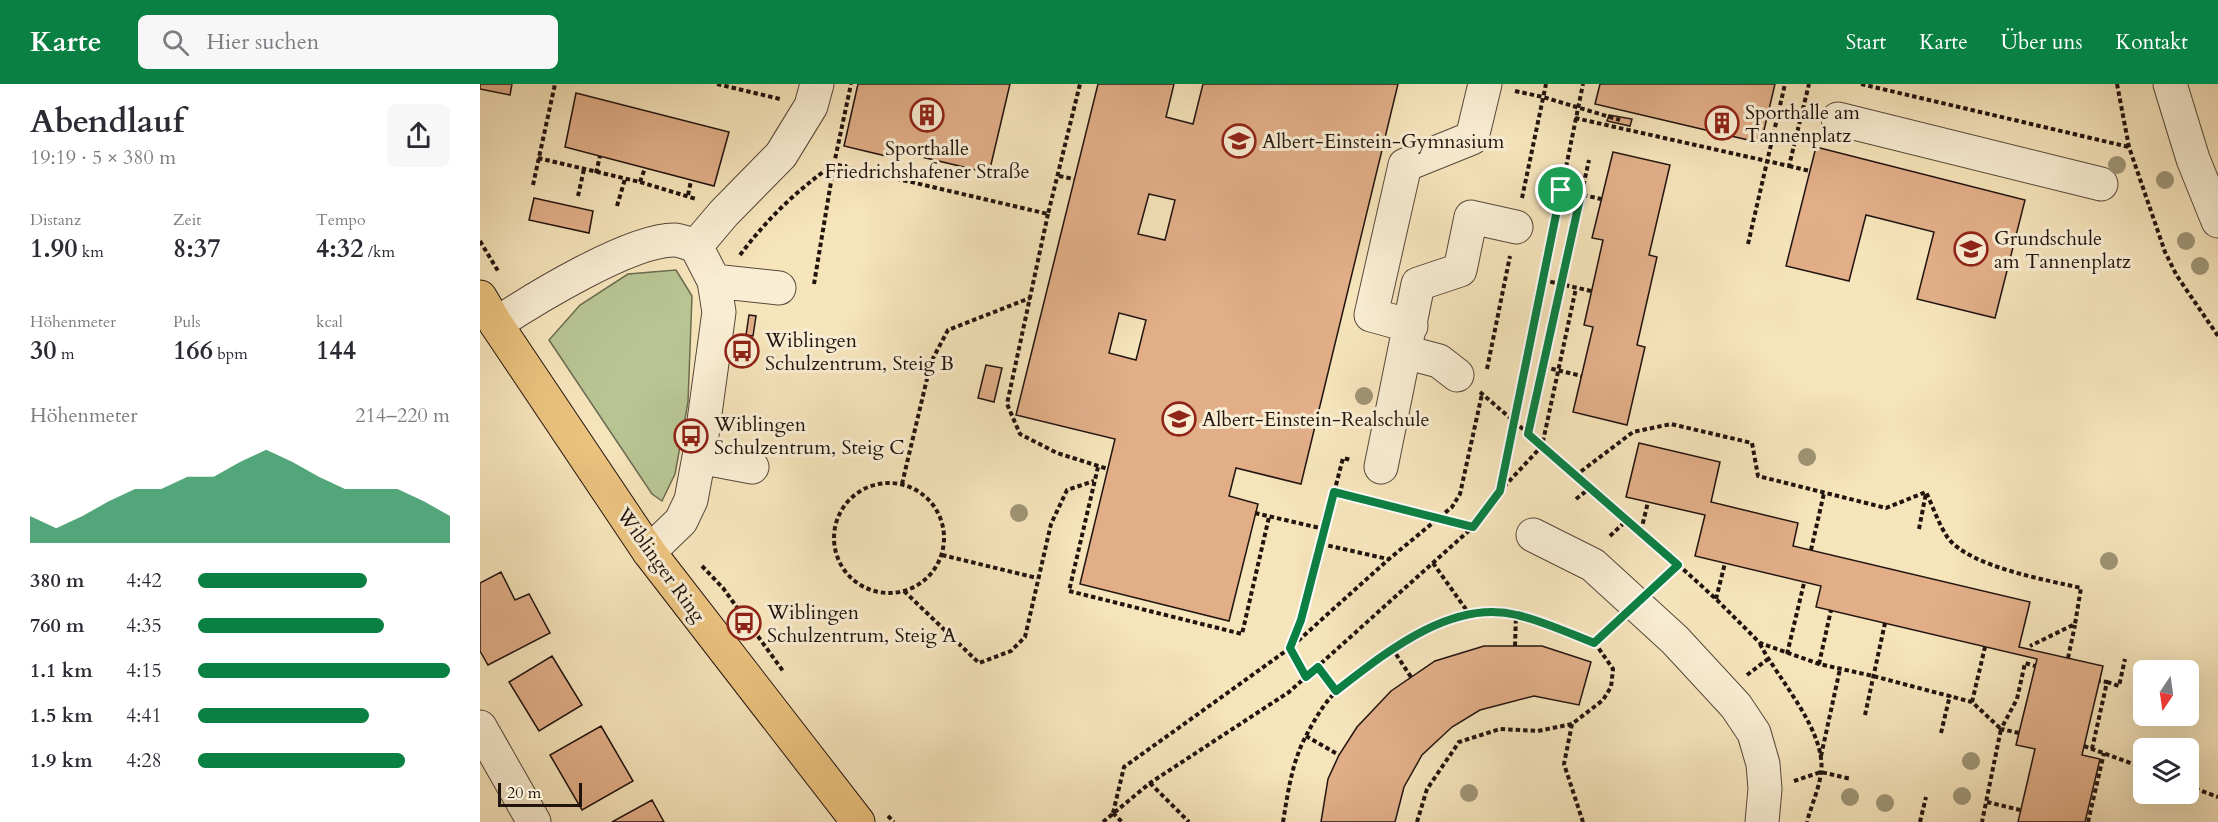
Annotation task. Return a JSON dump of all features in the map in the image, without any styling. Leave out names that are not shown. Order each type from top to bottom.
[{"type":"main road","name":"Wiblinger Ring","points":[[488,311],[649,552],[858,822]]},
{"type":"street","points":[[1469,384],[1371,315],[1405,165],[1472,138],[1485,84]]},
{"type":"street","points":[[2170,84],[2193,159],[2218,221]]},
{"type":"street","points":[[696,246],[724,213],[781,155],[814,95]]},
{"type":"street","points":[[1838,119],[2101,184]]},
{"type":"street","points":[[1381,467],[1418,284],[1460,270],[1471,217],[1516,227]]},
{"type":"street","points":[[488,311],[520,308],[616,256],[651,243],[675,240],[696,246],[719,282],[719,312],[699,457],[691,500],[681,521],[649,552]]},
{"type":"street","points":[[719,282],[778,288]]},
{"type":"street","points":[[699,457],[752,467]]},
{"type":"street","points":[[1533,535],[1593,565],[1675,640],[1736,706],[1754,733],[1763,764],[1765,789],[1762,822]]},
{"type":"street","points":[[484,743],[534,822]]},
{"type":"path","points":[[533,185],[555,84]]},
{"type":"path","points":[[717,84],[814,95]]},
{"type":"path","points":[[814,284],[834,164],[851,84]]},
{"type":"path","points":[[1080,84],[1048,214],[1007,404],[1020,434],[1057,453],[1108,470]]},
{"type":"path","points":[[1485,84],[1543,97],[1620,120]]},
{"type":"path","points":[[1500,491],[1583,84]]},
{"type":"path","points":[[1748,244],[1785,84]]},
{"type":"path","points":[[1789,166],[1809,84]]},
{"type":"path","points":[[1861,84],[2129,147]]},
{"type":"path","points":[[2116,84],[2129,147],[2170,264],[2218,336]]},
{"type":"path","points":[[1575,118],[1810,171]]},
{"type":"path","points":[[596,173],[600,156]]},
{"type":"path","points":[[538,158],[688,195],[724,213]]},
{"type":"path","points":[[1528,434],[1589,160]]},
{"type":"path","points":[[719,282],[775,212],[805,185],[834,164],[1048,214]]},
{"type":"path","points":[[640,182],[645,168]]},
{"type":"path","points":[[578,196],[584,169]]},
{"type":"path","points":[[1059,176],[1074,179]]},
{"type":"path","points":[[618,206],[625,179]]},
{"type":"path","points":[[688,195],[691,181]]},
{"type":"path","points":[[1561,190],[1601,199]]},
{"type":"path","points":[[1543,280],[1591,291]]},
{"type":"path","points":[[1102,822],[1150,783],[1289,692],[1473,527],[1500,491],[1542,447],[1576,288]]},
{"type":"path","points":[[902,484],[931,362],[948,330],[1031,298]]},
{"type":"path","points":[[1544,367],[1582,376]]},
{"type":"path","points":[[1469,384],[1641,531],[1716,599],[1760,643],[1768,659],[1808,718],[1821,757]]},
{"type":"path","points":[[1575,476],[1633,432],[1671,424],[1752,443],[1758,476],[1886,508],[1926,492]]},
{"type":"path","points":[[1306,677],[1290,648],[1301,620],[1343,458],[1381,467]]},
{"type":"path","points":[[1098,467],[1069,591],[1242,634],[1269,517]]},
{"type":"path","points":[[904,591],[979,663],[1011,651],[1025,637],[1051,524],[1067,490],[1094,481]]},
{"type":"path","points":[[884,482],[902,484],[919,490],[933,503],[942,519],[945,537],[942,555],[934,571],[920,584],[904,591],[886,593],[868,589],[852,579],[841,565],[835,548],[834,530],[840,512],[851,498],[866,487],[884,482]]},
{"type":"path","points":[[1576,499],[1590,488]]},
{"type":"path","points":[[1334,492],[1473,527]]},
{"type":"path","points":[[1919,529],[1926,492]]},
{"type":"path","points":[[1926,492],[1949,539],[1976,560],[2081,588],[2068,658]]},
{"type":"path","points":[[1811,550],[1824,493]]},
{"type":"path","points":[[1641,531],[1648,502]]},
{"type":"path","points":[[1255,513],[1324,529]]},
{"type":"path","points":[[1610,536],[1627,520]]},
{"type":"path","points":[[1321,544],[1389,559]]},
{"type":"path","points":[[942,555],[1038,578]]},
{"type":"path","points":[[1433,563],[1470,615]]},
{"type":"path","points":[[1716,599],[1725,563]]},
{"type":"path","points":[[1594,643],[1678,565]]},
{"type":"path","points":[[1787,654],[1804,582]]},
{"type":"path","points":[[1819,664],[1831,610]]},
{"type":"path","points":[[1283,822],[1288,788],[1306,736],[1319,714],[1336,691],[1392,648],[1447,620],[1493,612],[1516,614],[1594,643],[1614,669],[1611,687],[1603,700],[1572,724],[1538,731],[1500,729],[1459,742],[1427,789],[1417,822]]},
{"type":"path","points":[[1515,646],[1516,614]]},
{"type":"path","points":[[1865,715],[1885,623]]},
{"type":"path","points":[[2030,646],[2076,624]]},
{"type":"path","points":[[1760,643],[1819,664],[1972,702],[2001,729],[2019,733]]},
{"type":"path","points":[[1972,702],[1985,647]]},
{"type":"path","points":[[1392,648],[1411,677]]},
{"type":"path","points":[[1743,678],[1768,659]]},
{"type":"path","points":[[2099,681],[2119,686],[2125,659]]},
{"type":"path","points":[[1982,822],[2001,729],[2017,699],[2025,663],[2035,666]]},
{"type":"path","points":[[1318,667],[1336,691]]},
{"type":"path","points":[[1807,822],[1821,772],[1821,757],[1840,669]]},
{"type":"path","points":[[2092,749],[2107,682]]},
{"type":"path","points":[[1941,733],[1950,695]]},
{"type":"path","points":[[1572,724],[1564,764],[1583,822]]},
{"type":"path","points":[[1306,736],[1339,755]]},
{"type":"path","points":[[2084,746],[2133,764]]},
{"type":"path","points":[[2088,822],[2104,753]]},
{"type":"path","points":[[1765,789],[1821,772],[1851,779]]},
{"type":"path","points":[[1150,783],[1189,822]]},
{"type":"path","points":[[2199,790],[2218,797]]},
{"type":"path","points":[[1920,822],[1926,797]]},
{"type":"path","points":[[1987,802],[2020,810]]},
{"type":"path","points":[[1113,813],[1122,822]]},
{"type":"green space","points":[[676,270],[692,296],[688,402],[675,474],[662,501],[652,494],[549,340],[580,305],[628,274]]},
{"type":"building","points":[[480,84],[512,84],[510,95],[480,89]]},
{"type":"building","name":"Sporthalle Friedrichshafener Straße","points":[[858,84],[1010,84],[989,173],[888,149],[886,156],[844,146]]},
{"type":"building","points":[[1098,84],[1174,84],[1166,117],[1193,124],[1203,84],[1398,84],[1301,484],[1236,468],[1229,496],[1258,504],[1229,621],[1080,584],[1115,439],[1016,415]],"holes":[[[1149,194],[1175,200],[1165,240],[1138,234]],[[1119,313],[1146,320],[1136,360],[1109,353]]]},
{"type":"building","name":"Sporthalle am Tannenplatz","points":[[1600,84],[1775,84],[1761,143],[1595,104]]},
{"type":"building","points":[[576,93],[729,132],[714,186],[565,147]]},
{"type":"building","points":[[1609,115],[1632,119],[1630,126],[1607,121]]},
{"type":"building","name":"Grundschule am Tannenplatz","points":[[1816,147],[2025,200],[1995,318],[1917,299],[1934,232],[1866,215],[1849,281],[1786,266]]},
{"type":"building","points":[[1613,152],[1670,165],[1649,255],[1657,257],[1637,345],[1645,347],[1627,425],[1573,412],[1593,327],[1584,325],[1603,240],[1592,238]]},
{"type":"building","points":[[534,198],[593,211],[589,233],[529,220]]},
{"type":"building","points":[[749,315],[756,316],[753,336],[746,335]]},
{"type":"building","points":[[986,365],[1002,368],[994,402],[978,398]]},
{"type":"building","points":[[1639,443],[1720,462],[1711,502],[1798,523],[1793,546],[2030,602],[2019,647],[2103,666],[2082,755],[2100,759],[2085,822],[2018,822],[2035,749],[2016,745],[2037,659],[1816,607],[1821,586],[1695,556],[1705,515],[1626,497]]},
{"type":"building","points":[[501,572],[515,600],[529,594],[550,633],[488,665],[480,651],[480,583]]},
{"type":"building","points":[[1484,646],[1542,646],[1591,662],[1579,705],[1534,696],[1480,710],[1452,727],[1422,755],[1404,787],[1395,822],[1321,822],[1328,779],[1339,755],[1357,727],[1391,691],[1435,661]]},
{"type":"building","points":[[552,656],[582,705],[539,731],[509,682]]},
{"type":"building","points":[[601,726],[633,781],[582,810],[550,755]]},
{"type":"building","points":[[652,800],[664,822],[612,822]]},
{"type":"place","name":"Sporthalle Friedrichshafener Straße","points":[[927,115]]},
{"type":"place","name":"Sporthalle am Tannenplatz","points":[[1722,123]]},
{"type":"place","name":"Albert-Einstein-Gymnasium","points":[[1239,141]]},
{"type":"place","name":"Grundschule am Tannenplatz","points":[[1971,249]]},
{"type":"place","name":"Wiblingen Schulzentrum, Steig B","points":[[742,351]]},
{"type":"place","name":"Albert-Einstein-Realschule","points":[[1179,419]]},
{"type":"place","name":"Wiblingen Schulzentrum, Steig C","points":[[691,436]]},
{"type":"place","name":"Wiblingen Schulzentrum, Steig A","points":[[744,623]]},
{"type":"route","points":[[1561,190],[1581,194],[1528,434],[1678,565],[1594,643],[1516,614],[1493,612],[1447,620],[1415,635],[1392,648],[1336,691],[1318,667],[1306,677],[1290,648],[1301,620],[1334,492],[1473,527],[1500,491],[1561,190]]}]
